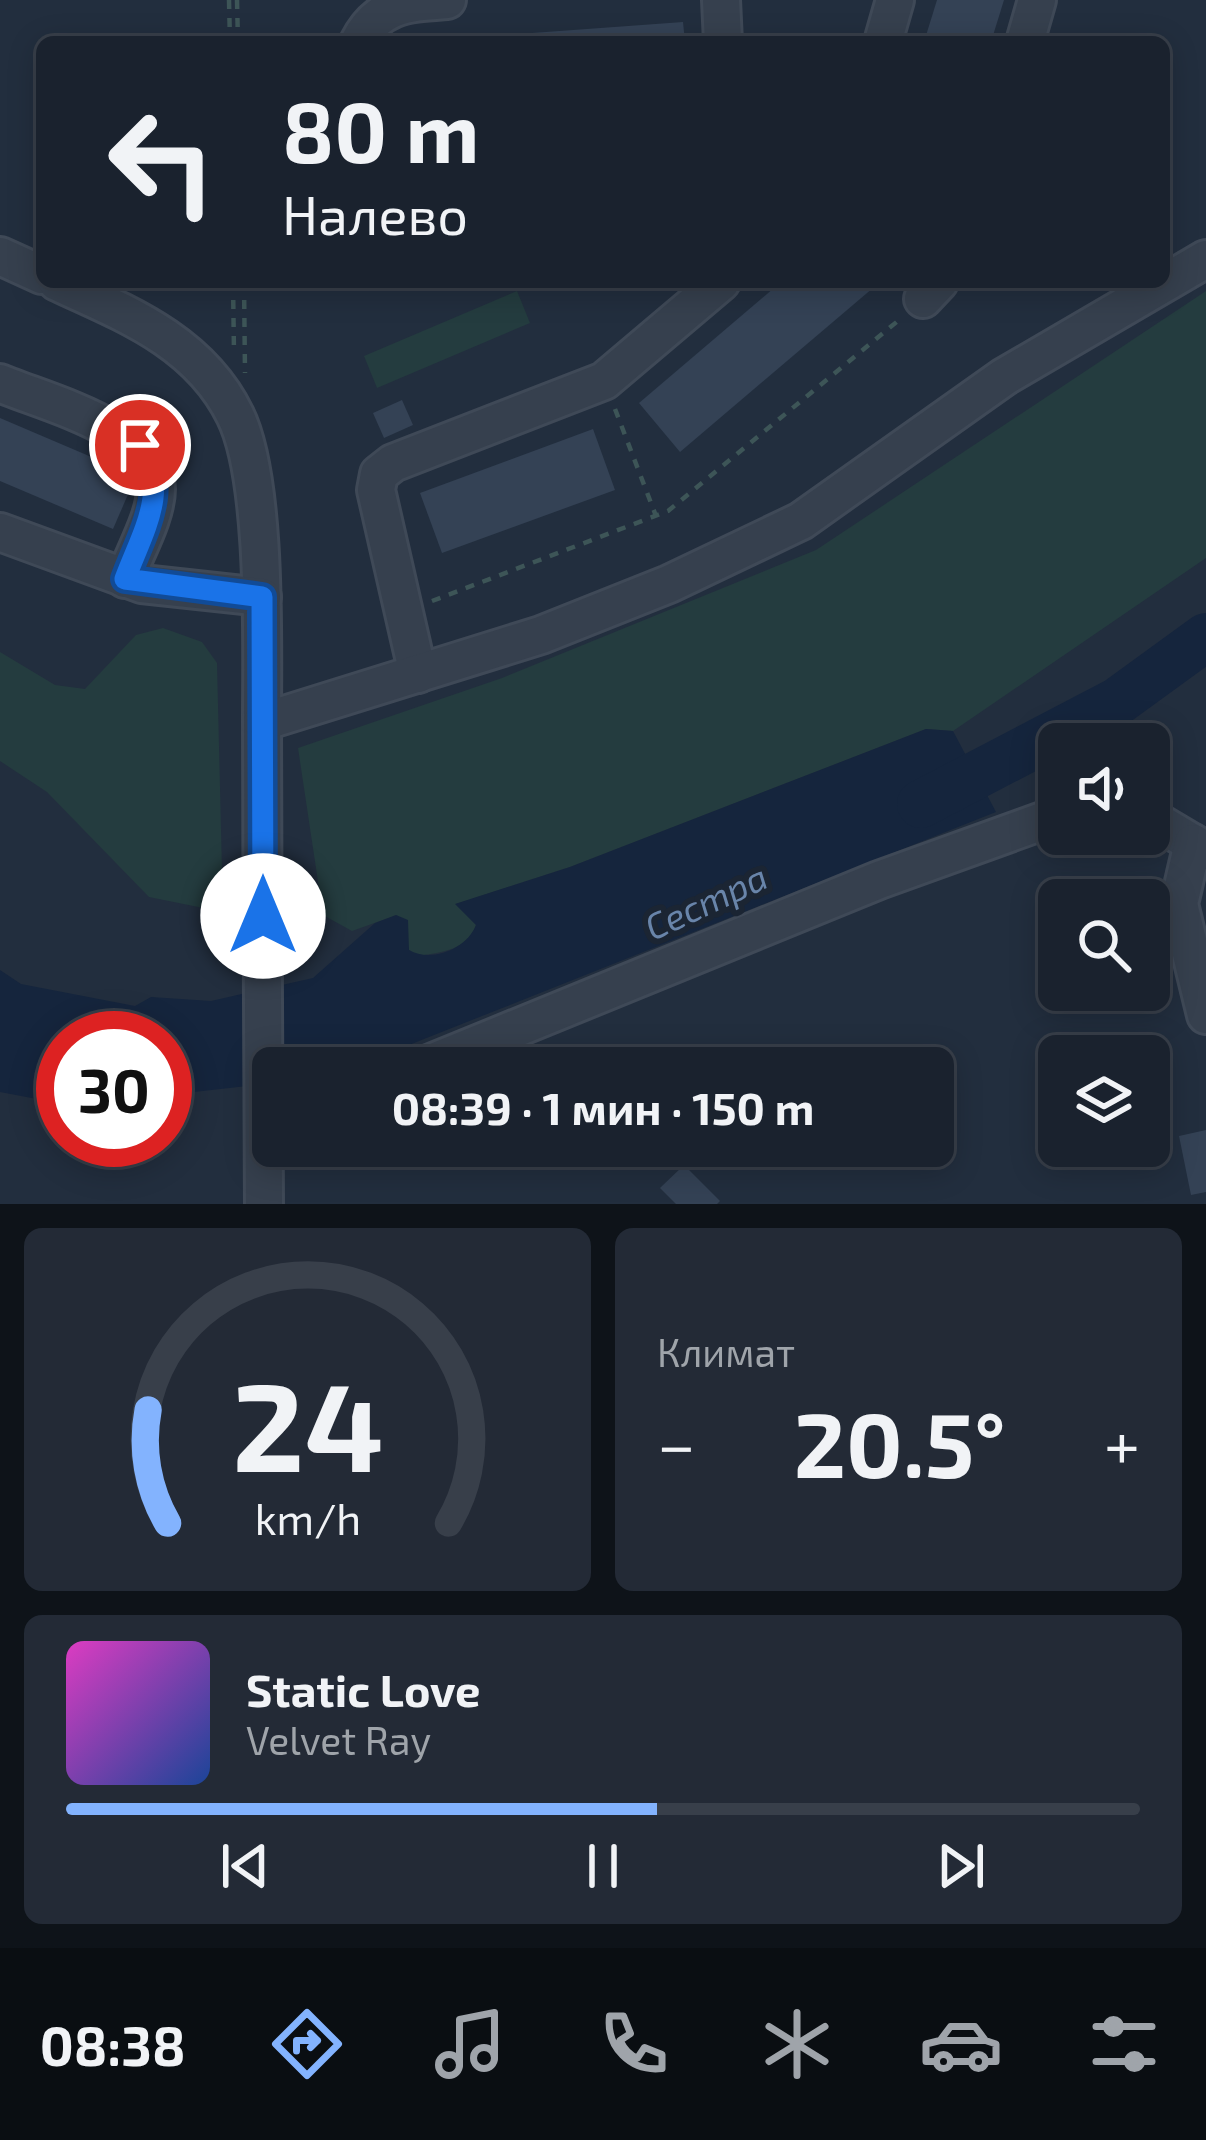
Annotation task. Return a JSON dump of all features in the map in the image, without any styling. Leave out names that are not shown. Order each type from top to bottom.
[{"type":"street","points":[[363,36],[380,13],[394,6],[446,0]]},
{"type":"street","points":[[721,0],[724,36]]},
{"type":"street","points":[[885,36],[896,0]]},
{"type":"street","points":[[1027,36],[1037,0]]},
{"type":"street","points":[[0,256],[36,272]]},
{"type":"street","points":[[1170,280],[1206,259]]},
{"type":"street","points":[[69,288],[167,338],[197,360],[237,420],[246,443],[262,597],[266,1047]]},
{"type":"street","points":[[418,674],[376,490],[379,474],[393,463],[604,381],[715,288]]},
{"type":"street","points":[[262,722],[541,635],[669,584],[801,521],[1004,377],[1156,288]]},
{"type":"street","points":[[0,382],[119,433],[140,445],[154,465],[157,494],[125,579]]},
{"type":"street","points":[[0,532],[125,579],[262,597]]},
{"type":"street","points":[[469,1047],[879,880],[1038,822]]},
{"type":"street","points":[[1170,829],[1200,847],[1179,904],[1206,1015]]},
{"type":"street","points":[[264,1204],[267,1167]]},
{"type":"path","points":[[233,0],[234,36]]},
{"type":"path","points":[[233,288],[237,420]]},
{"type":"path","points":[[237,420],[246,365],[244,288]]},
{"type":"path","points":[[404,611],[656,516],[699,491],[931,290]]},
{"type":"path","points":[[604,381],[656,516]]},
{"type":"green space","points":[[517,291],[530,323],[377,388],[364,356]]},
{"type":"green space","points":[[1206,291],[1206,558],[953,731],[926,729],[570,867],[456,904],[476,925],[467,940],[453,948],[419,956],[409,950],[397,915],[352,931],[323,915],[298,748],[502,678],[816,550]]},
{"type":"green space","points":[[163,628],[202,642],[217,663],[223,912],[149,897],[47,792],[0,761],[0,652],[55,685],[85,689],[136,635]]},
{"type":"water","points":[[926,729],[953,731],[996,812],[404,1047],[252,1047],[252,1085],[192,1092],[192,1011],[36,1011],[36,1099],[0,1092],[0,970],[21,984],[135,1006],[151,997],[211,1001],[313,978],[375,923],[396,915],[408,920],[409,950],[427,955],[447,951],[465,941],[476,925],[455,904],[570,867]]},
{"type":"building","points":[[937,0],[1004,0],[993,36],[926,36]]},
{"type":"building","points":[[683,22],[684,36],[492,36]]},
{"type":"building","points":[[774,288],[873,288],[680,452],[639,403]]},
{"type":"building","points":[[402,400],[413,425],[384,438],[373,413]]},
{"type":"building","points":[[0,418],[136,476],[113,529],[0,481]]},
{"type":"building","points":[[593,429],[615,490],[442,553],[420,493]]},
{"type":"building","points":[[1206,1130],[1206,1192],[1191,1195],[1179,1136]]},
{"type":"building","points":[[686,1167],[720,1201],[676,1204],[660,1188]]},
{"type":"waterway","name":"Сестра","points":[[921,804],[1118,701],[1206,637]]},
{"type":"route","points":[[140,445],[154,465],[157,494],[125,579],[262,597],[263,916]]}]
